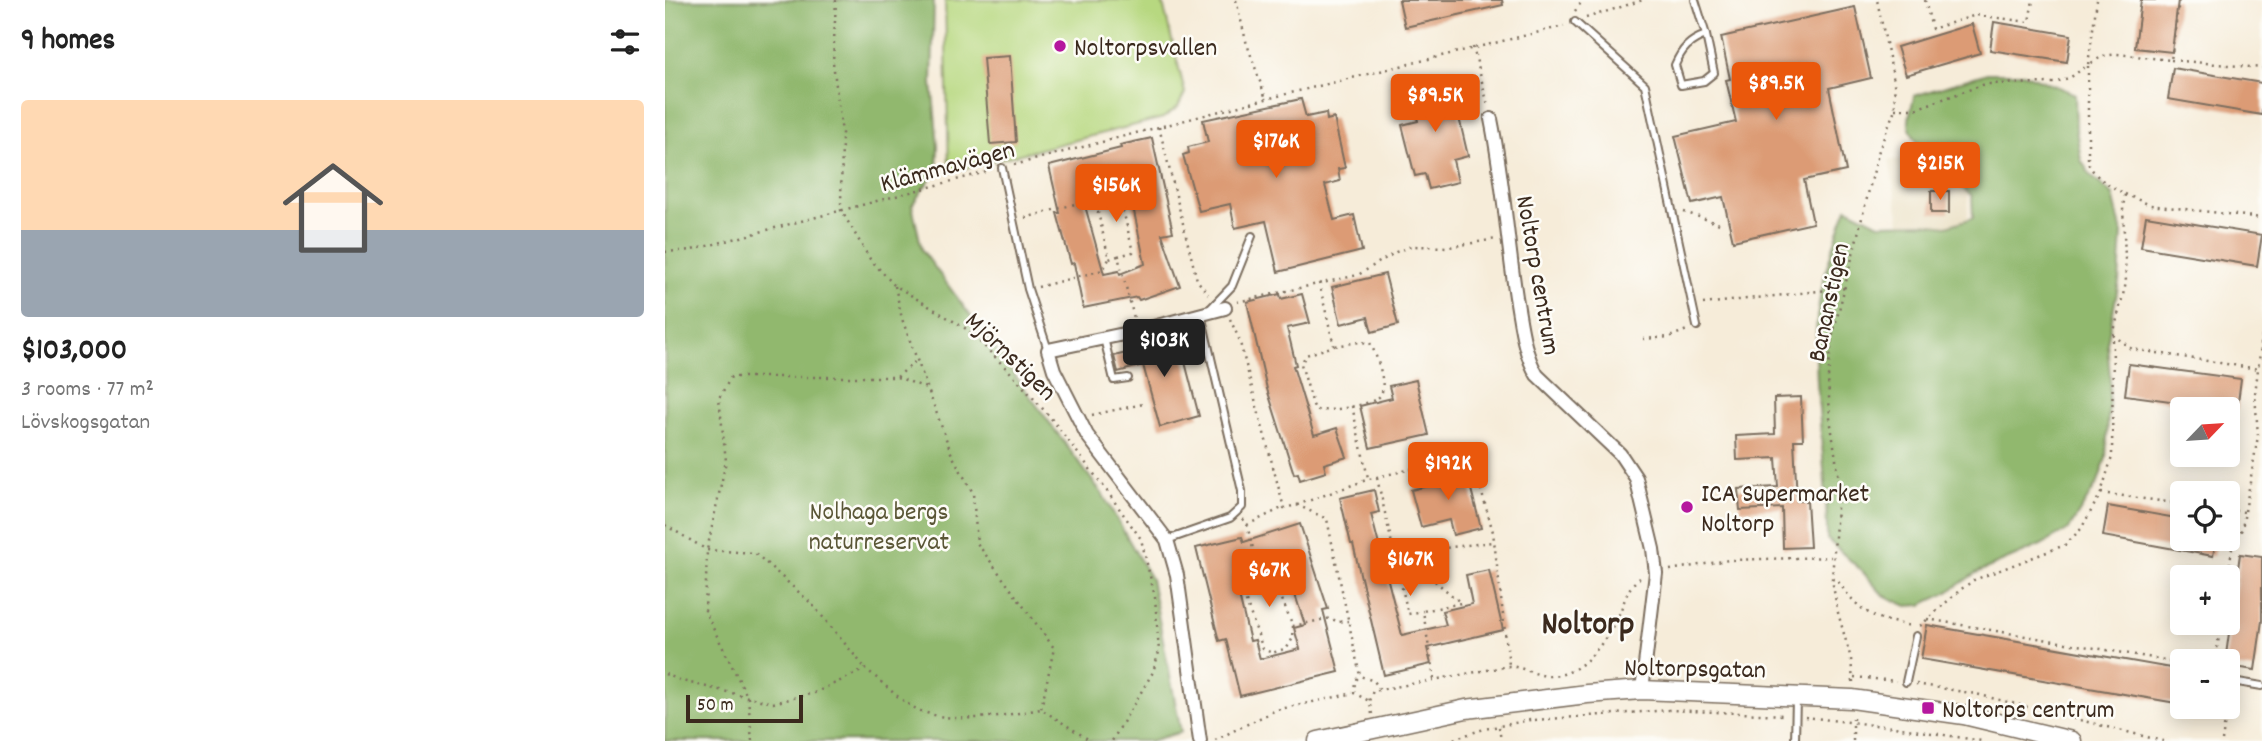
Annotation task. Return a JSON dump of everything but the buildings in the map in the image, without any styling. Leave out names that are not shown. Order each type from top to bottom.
[{"type":"street","name":"Noltorp centrum","points":[[1491,119],[1524,343],[1530,362],[1537,375],[1620,454],[1629,466],[1639,490],[1657,573],[1642,690]]},
{"type":"street","points":[[1200,741],[1177,575],[1167,540],[1087,435],[1054,370],[1048,350],[1203,314],[1222,304]]},
{"type":"street","name":"Noltorpsgatan","points":[[1318,741],[1466,709],[1642,690],[1852,699],[1964,715],[2072,741]]},
{"type":"lane","points":[[1695,0],[1706,34],[1714,73],[1704,81],[1681,85],[1675,65],[1680,53],[1691,40],[1706,34]]},
{"type":"lane","points":[[1575,22],[1645,85],[1697,326]]},
{"type":"lane","points":[[1002,168],[1028,289],[1048,350]]},
{"type":"lane","points":[[1222,304],[1252,236]]},
{"type":"lane","points":[[1167,540],[1230,518],[1242,507],[1242,491],[1203,314]]},
{"type":"lane","points":[[1104,338],[1114,380],[1128,378]]},
{"type":"lane","points":[[1906,682],[1916,636]]},
{"type":"lane","points":[[2240,682],[2262,686]]},
{"type":"lane","points":[[1795,741],[1796,696]]},
{"type":"path","points":[[836,0],[833,61],[842,133],[841,210]]},
{"type":"path","points":[[1236,0],[1246,41],[1266,99]]},
{"type":"path","points":[[1621,0],[1622,5]]},
{"type":"path","name":"Klämmavägen","points":[[665,252],[692,250],[1266,99],[1575,22],[1643,0]]},
{"type":"path","name":"Bananstigen","points":[[1853,741],[1854,677],[1832,579],[1839,480],[1830,418],[1828,377],[1832,338],[1879,150],[1895,109],[1894,81],[1877,0]]},
{"type":"path","points":[[1925,0],[1932,29],[1976,15],[2029,22],[2033,0]]},
{"type":"path","points":[[2097,0],[2088,65],[2088,163],[2092,171],[2101,180],[2150,205],[2262,218]]},
{"type":"path","points":[[2171,60],[2179,0]]},
{"type":"path","points":[[1473,47],[1491,119]]},
{"type":"path","points":[[1895,109],[1915,109],[1985,83],[2054,83],[2071,77],[2103,57],[2117,54],[2262,68]]},
{"type":"path","points":[[1159,127],[1196,280],[1222,304],[1239,339],[1284,508]]},
{"type":"path","points":[[1832,579],[1837,580],[1851,599],[1873,617],[1919,627],[1974,580],[2064,545],[2081,529],[2101,493],[2112,457],[2113,335],[2126,283],[2123,208],[2125,194]]},
{"type":"path","points":[[1015,221],[1089,200],[1096,204],[1120,197],[1133,252],[1109,259]]},
{"type":"path","points":[[1028,289],[1103,270],[1109,259],[1096,204]]},
{"type":"path","points":[[1671,207],[1723,225]]},
{"type":"path","name":"Mjörnstigen","points":[[841,210],[870,259],[894,285],[968,330],[1011,374],[1050,417],[1140,539],[1155,597],[1159,652],[1153,672],[1112,741]]},
{"type":"path","points":[[1222,304],[1358,275],[1396,251],[1411,246],[1449,247],[1507,237]]},
{"type":"path","points":[[1118,256],[1138,331]]},
{"type":"path","points":[[1319,283],[1335,346]]},
{"type":"path","points":[[894,285],[902,319],[955,462],[973,493],[977,543],[1054,648],[1041,709]]},
{"type":"path","points":[[1703,304],[1846,288]]},
{"type":"path","points":[[1643,339],[1669,337],[1697,326]]},
{"type":"path","points":[[2113,335],[2132,349],[2258,369]]},
{"type":"path","points":[[2230,565],[2232,548],[2246,513],[2258,436],[2255,394],[2262,336]]},
{"type":"path","points":[[1370,343],[1376,353],[1383,386],[1381,395],[1374,400],[1352,406],[1324,412],[1316,410],[1301,364],[1306,355],[1335,346],[1370,343]]},
{"type":"path","points":[[897,377],[917,360]]},
{"type":"path","points":[[752,741],[748,698],[705,612],[707,550],[726,461],[719,398],[731,377],[897,377],[927,388]]},
{"type":"path","points":[[2255,394],[2262,395]]},
{"type":"path","points":[[1079,418],[1143,404]]},
{"type":"path","points":[[1352,406],[1369,479]]},
{"type":"path","points":[[1247,525],[1284,508],[1369,479],[1471,455],[1493,532],[1492,542],[1509,666]]},
{"type":"path","points":[[1377,478],[1392,545],[1408,614],[1461,603],[1392,545]]},
{"type":"path","points":[[2101,493],[2170,502]]},
{"type":"path","points":[[1297,505],[1327,519],[1360,676]]},
{"type":"path","points":[[1238,512],[1247,525],[1260,576]]},
{"type":"path","points":[[2240,512],[2246,513]]},
{"type":"path","points":[[665,525],[707,550],[755,552],[812,604],[866,669],[909,705],[934,716],[992,717],[1041,709],[1091,741]]},
{"type":"path","points":[[1403,553],[1492,542]]},
{"type":"path","points":[[1373,691],[1509,666],[1520,667],[1533,674],[1565,675],[1577,668],[1608,636],[1631,585],[1638,578],[1729,559],[1832,557]]},
{"type":"path","points":[[1260,576],[1266,577],[1281,597],[1293,626],[1293,638],[1287,648],[1272,653],[1263,649],[1243,593],[1247,584],[1260,576]]},
{"type":"path","points":[[1423,611],[1434,679]]},
{"type":"path","points":[[1293,626],[1331,618],[1337,622],[1347,621]]},
{"type":"path","points":[[1926,619],[2170,661]]},
{"type":"path","points":[[665,674],[773,703],[814,693],[866,669]]},
{"type":"path","points":[[1360,676],[1374,681],[1380,688],[1373,691],[1369,701],[1371,714]]},
{"type":"path","points":[[1354,694],[1355,681],[1360,676]]},
{"type":"path","points":[[1854,677],[1906,682],[1976,694],[2163,741]]},
{"type":"path","points":[[1211,741],[1276,710],[1354,694],[1369,701]]},
{"type":"path","points":[[1535,720],[1669,710],[1795,716],[1982,741]]},
{"type":"path","points":[[2222,741],[2225,719]]},
{"type":"path","points":[[1499,726],[1501,741]]},
{"type":"shaded area","points":[[1968,153],[1968,238],[1904,244],[1889,160]]},
{"type":"green space","name":"Nolhaga bergs naturreservat","points":[[665,0],[934,0],[932,83],[938,146],[937,169],[912,205],[922,250],[1103,495],[1151,579],[1181,732],[1150,741],[665,741]]},
{"type":"green space","name":"Noltorpsvallen","points":[[945,0],[1162,0],[1185,93],[1178,107],[1163,118],[949,172]]},
{"type":"green space","points":[[1987,73],[2023,73],[2075,94],[2076,130],[2081,160],[2091,176],[2113,195],[2122,233],[2119,282],[2107,343],[2110,376],[2106,458],[2098,482],[2069,529],[2041,545],[1976,573],[1945,594],[1921,605],[1907,606],[1883,595],[1862,571],[1827,539],[1817,373],[1817,318],[1829,262],[1847,208],[1879,224],[1923,223],[1947,226],[1973,218],[1972,196],[1945,173],[1918,143],[1912,133],[1909,117],[1914,96]]},
{"type":"place","name":"Noltorpsvallen","points":[[1060,46]]},
{"type":"place","name":"ICA Supermarket Noltorp","points":[[1687,507]]},
{"type":"place","name":"Noltorps centrum","points":[[1928,708]]},
{"type":"district","name":"Noltorp","points":[[1588,621]]}]
